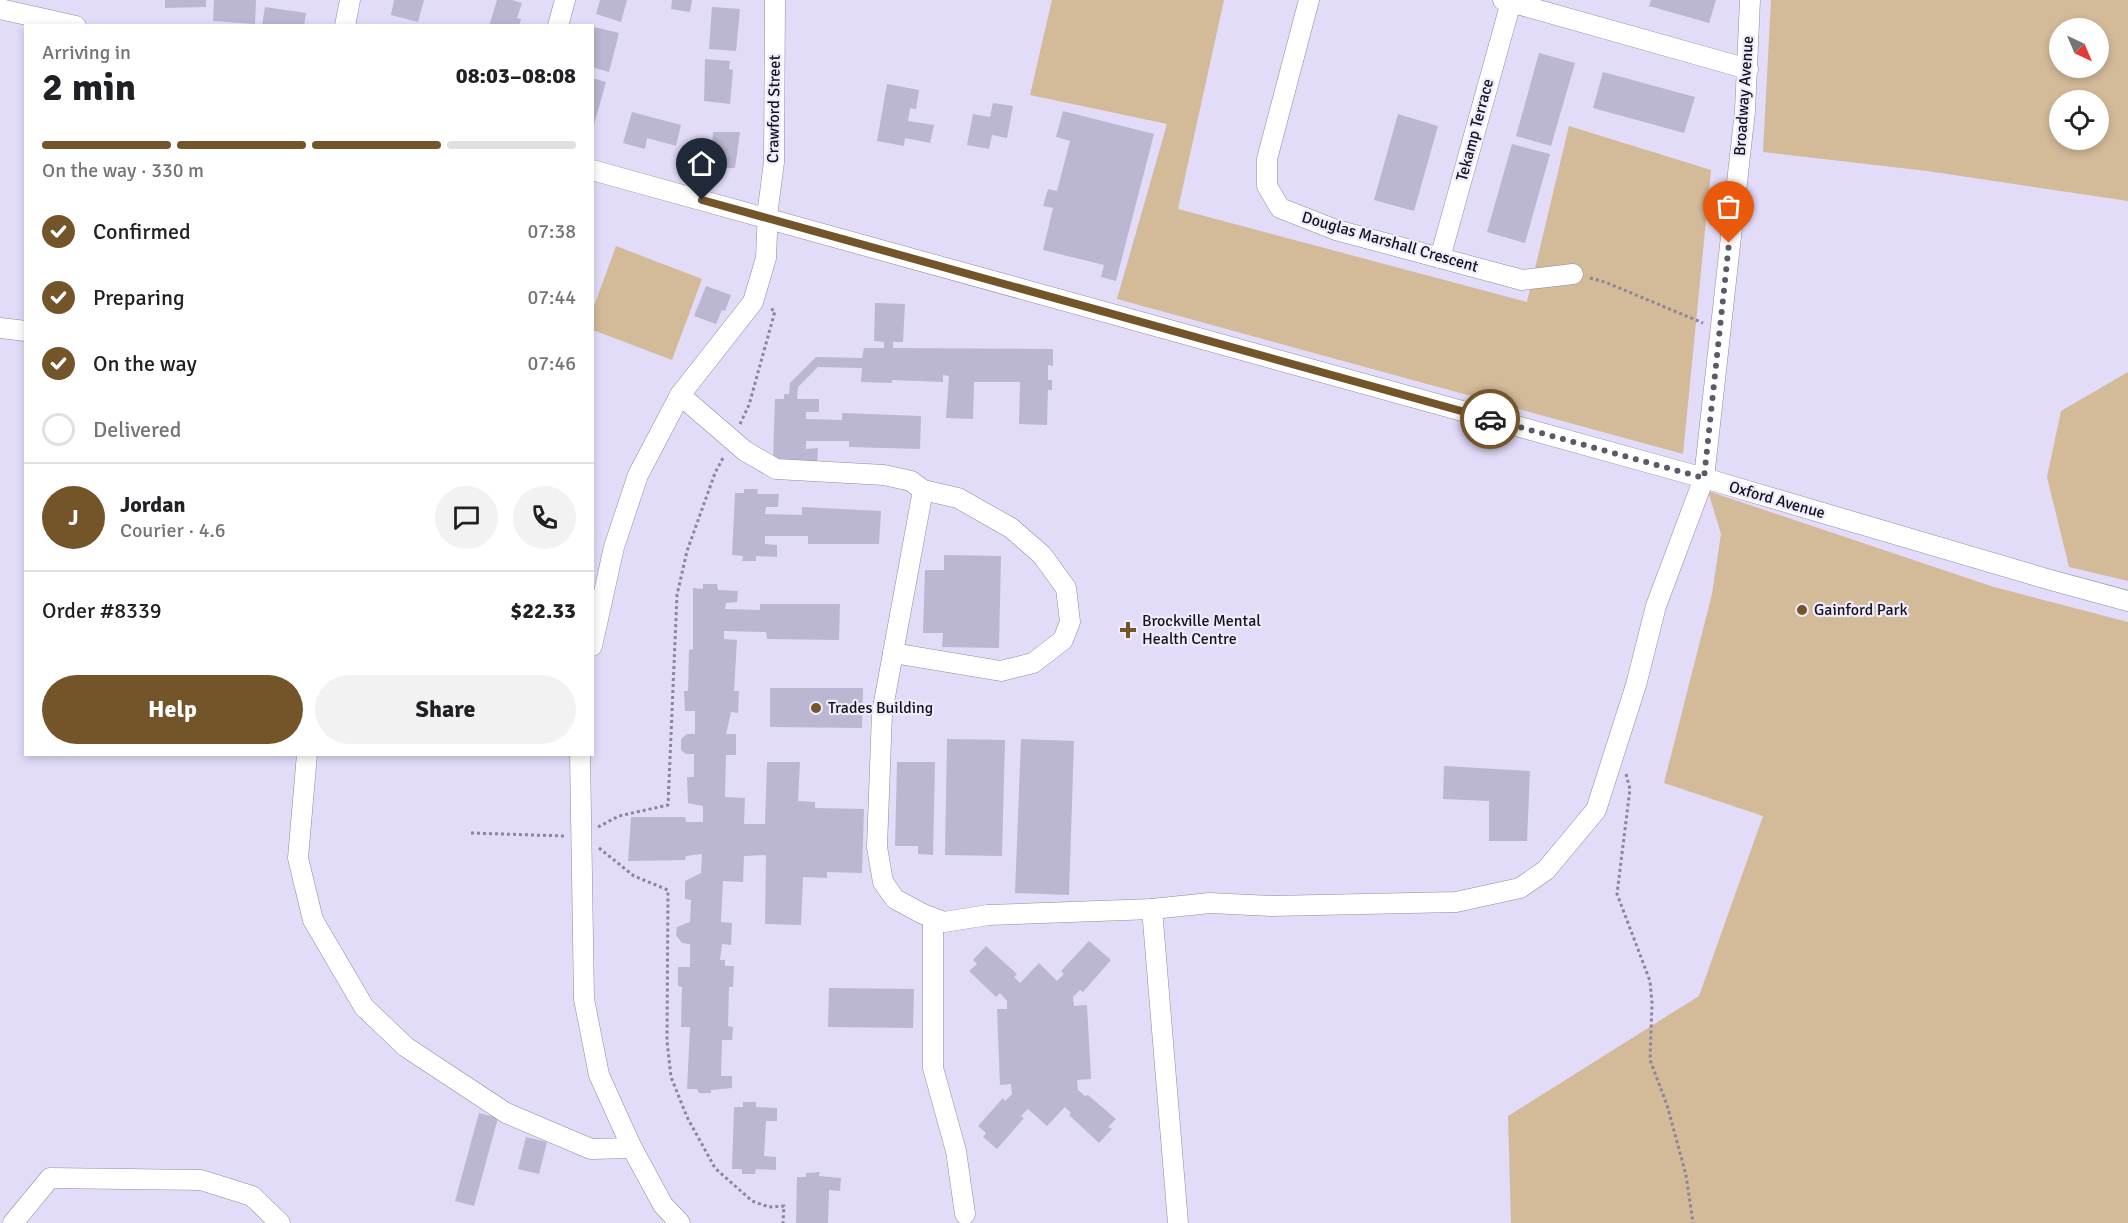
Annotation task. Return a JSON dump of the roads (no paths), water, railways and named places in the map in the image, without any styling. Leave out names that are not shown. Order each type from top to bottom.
[{"type":"street","points":[[345,24],[350,0]]},
{"type":"street","points":[[559,24],[565,0]]},
{"type":"street","name":"Crawford Street","points":[[680,396],[753,302],[766,258],[774,162],[775,0]]},
{"type":"street","name":"Douglas Marshall Crescent","points":[[1309,0],[1267,159],[1267,186],[1280,208],[1336,230],[1522,280],[1573,274]]},
{"type":"street","name":"Broadway Avenue","points":[[933,918],[944,922],[988,915],[1152,909],[1210,903],[1272,906],[1456,902],[1520,888],[1546,870],[1596,810],[1636,685],[1656,606],[1704,478],[1745,111],[1750,0]]},
{"type":"street","points":[[1507,1],[1748,69]]},
{"type":"street","name":"Tekamp Terrace","points":[[1440,258],[1507,1]]},
{"type":"street","points":[[0,9],[67,24]]},
{"type":"street","name":"Oxford Avenue","points":[[594,171],[1704,478],[2128,601]]},
{"type":"street","points":[[0,328],[24,331]]},
{"type":"street","points":[[594,637],[615,547],[638,475],[680,396],[745,451],[776,469],[884,475],[911,481],[923,490],[958,498],[1011,528],[1042,555],[1066,588],[1070,622],[1063,640],[1033,663],[1001,671],[893,653]]},
{"type":"street","points":[[923,490],[882,713],[878,847],[883,882],[895,899],[933,918],[933,1068],[956,1151],[965,1214]]},
{"type":"street","points":[[307,756],[298,858],[313,920],[364,1007],[406,1047],[506,1113],[591,1149],[632,1148]]},
{"type":"street","points":[[575,757],[580,836],[584,999],[599,1075],[632,1148],[663,1205],[680,1223]]},
{"type":"street","points":[[1152,909],[1178,1223]]},
{"type":"street","points":[[13,1223],[50,1178],[201,1180],[252,1196],[280,1223]]},
{"type":"place","name":"Gainford Park","points":[[1802,610]]},
{"type":"place","name":"Brockville Mental Health Centre","points":[[1128,630]]},
{"type":"place","name":"Trades Building","points":[[816,708]]}]
